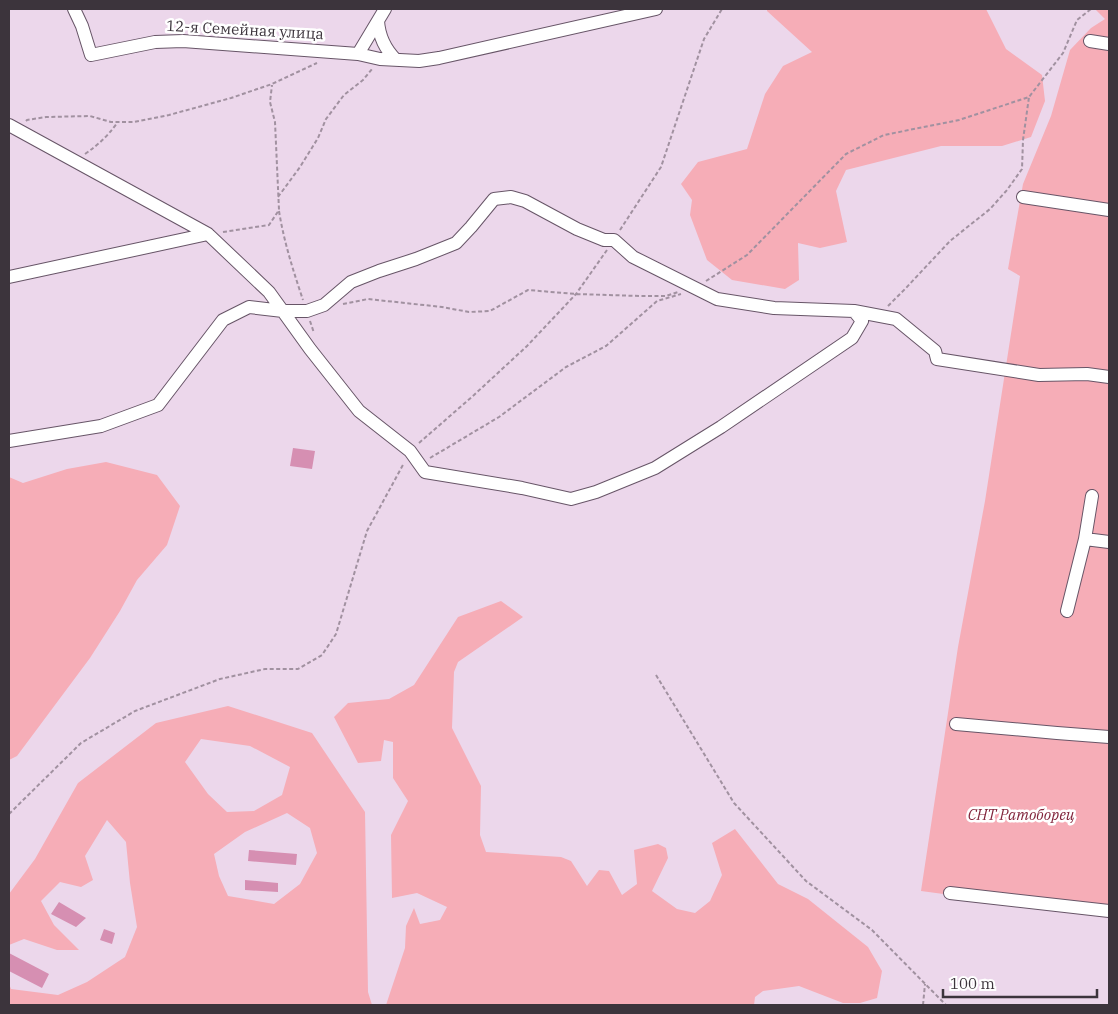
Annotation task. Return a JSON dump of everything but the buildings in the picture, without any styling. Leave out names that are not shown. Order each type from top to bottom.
[{"type":"street","name":"12-я Семейная улица","points":[[74,9],[82,26],[91,55],[155,42],[184,41],[358,54]]},
{"type":"street","points":[[385,9],[358,54],[380,59],[419,62],[656,9]]},
{"type":"street","points":[[378,21],[378,29],[382,41],[396,60]]},
{"type":"street","points":[[1090,41],[1109,44]]},
{"type":"street","points":[[14,128],[208,234],[269,292],[310,349],[359,411],[410,451],[425,472],[522,488],[571,499],[596,492],[655,468],[721,427],[831,353],[852,338],[862,321],[854,311]]},
{"type":"street","points":[[9,441],[101,426],[158,405],[223,320],[248,307],[283,311],[307,311],[324,305],[351,282],[456,243],[494,199],[511,197],[525,201],[577,229],[604,240],[614,240],[633,257],[717,299],[774,308],[854,311],[896,320],[935,351],[937,359],[1039,375],[1087,374],[1109,378]]},
{"type":"street","points":[[1022,197],[1109,210]]},
{"type":"street","points":[[9,277],[208,234]]},
{"type":"street","points":[[1068,611],[1085,540],[1092,496]]},
{"type":"street","points":[[1085,540],[1109,542]]},
{"type":"street","points":[[956,724],[1109,737]]},
{"type":"street","points":[[950,893],[1109,911]]},
{"type":"path","points":[[885,308],[906,289],[950,241],[990,209],[1022,169],[1023,140],[1029,97],[1063,53],[1077,20],[1091,9]]},
{"type":"path","points":[[278,197],[318,138],[326,119],[344,95],[364,80],[380,59]]},
{"type":"path","points":[[14,128],[27,120],[46,117],[90,116],[111,122],[134,122],[169,115],[231,98],[272,84],[324,60]]},
{"type":"path","points":[[272,84],[270,102],[275,122],[278,197],[283,236],[314,336]]},
{"type":"path","points":[[420,464],[499,417],[566,367],[606,346],[657,302],[691,290],[747,255],[846,154],[884,135],[960,120],[1029,97]]},
{"type":"path","points":[[75,161],[107,136],[117,122]]},
{"type":"path","points":[[208,234],[268,225],[279,210]]},
{"type":"path","points":[[324,305],[368,299],[442,307],[469,312],[490,311],[528,290],[576,294],[666,296],[693,288]]},
{"type":"path","points":[[656,675],[734,803],[806,882],[872,930],[946,1005]]},
{"type":"path","points":[[923,1005],[925,984]]},
{"type":"green space","points":[[767,9],[986,9],[1006,49],[1042,75],[1045,101],[1031,137],[1002,146],[941,146],[846,170],[836,191],[847,242],[820,248],[798,243],[799,280],[785,289],[732,280],[707,260],[690,215],[692,200],[681,184],[698,162],[747,149],[765,94],[783,66],[812,52]]},
{"type":"green space","name":"СНТ Ратоборец","points":[[1095,9],[1109,9],[1109,916],[921,891],[958,647],[985,501],[1020,276],[1008,269],[1023,184],[1051,116],[1070,50],[1091,28],[1105,19]]},
{"type":"green space","points":[[106,462],[157,475],[180,506],[167,545],[137,580],[90,658],[17,756],[9,760],[9,477],[23,483],[67,469]]},
{"type":"green space","points":[[501,601],[523,617],[458,662],[454,672],[452,728],[481,786],[480,835],[486,852],[561,857],[571,861],[587,886],[599,870],[609,871],[622,895],[637,884],[634,850],[658,844],[666,848],[668,858],[652,891],[677,909],[695,913],[710,901],[722,875],[712,843],[735,829],[778,884],[808,899],[868,947],[882,971],[877,998],[860,1003],[843,1003],[799,986],[763,991],[755,997],[754,1005],[386,1005],[405,948],[406,926],[414,908],[420,924],[440,920],[447,907],[417,893],[392,898],[391,835],[408,801],[393,778],[393,742],[384,740],[381,761],[358,763],[334,717],[348,703],[389,699],[414,685],[458,617]]},
{"type":"green space","points":[[228,706],[312,733],[365,812],[368,992],[372,1005],[9,1005],[9,984],[11,989],[58,995],[87,982],[125,957],[137,927],[126,842],[107,820],[85,856],[93,880],[81,887],[60,882],[41,901],[54,925],[79,950],[57,950],[24,939],[9,945],[9,894],[35,859],[78,783],[156,723]],"holes":[[[201,739],[250,746],[290,767],[282,795],[254,811],[227,812],[208,794],[185,762]],[[287,813],[310,828],[317,853],[300,884],[274,904],[228,896],[219,876],[214,854],[245,832]]]}]
